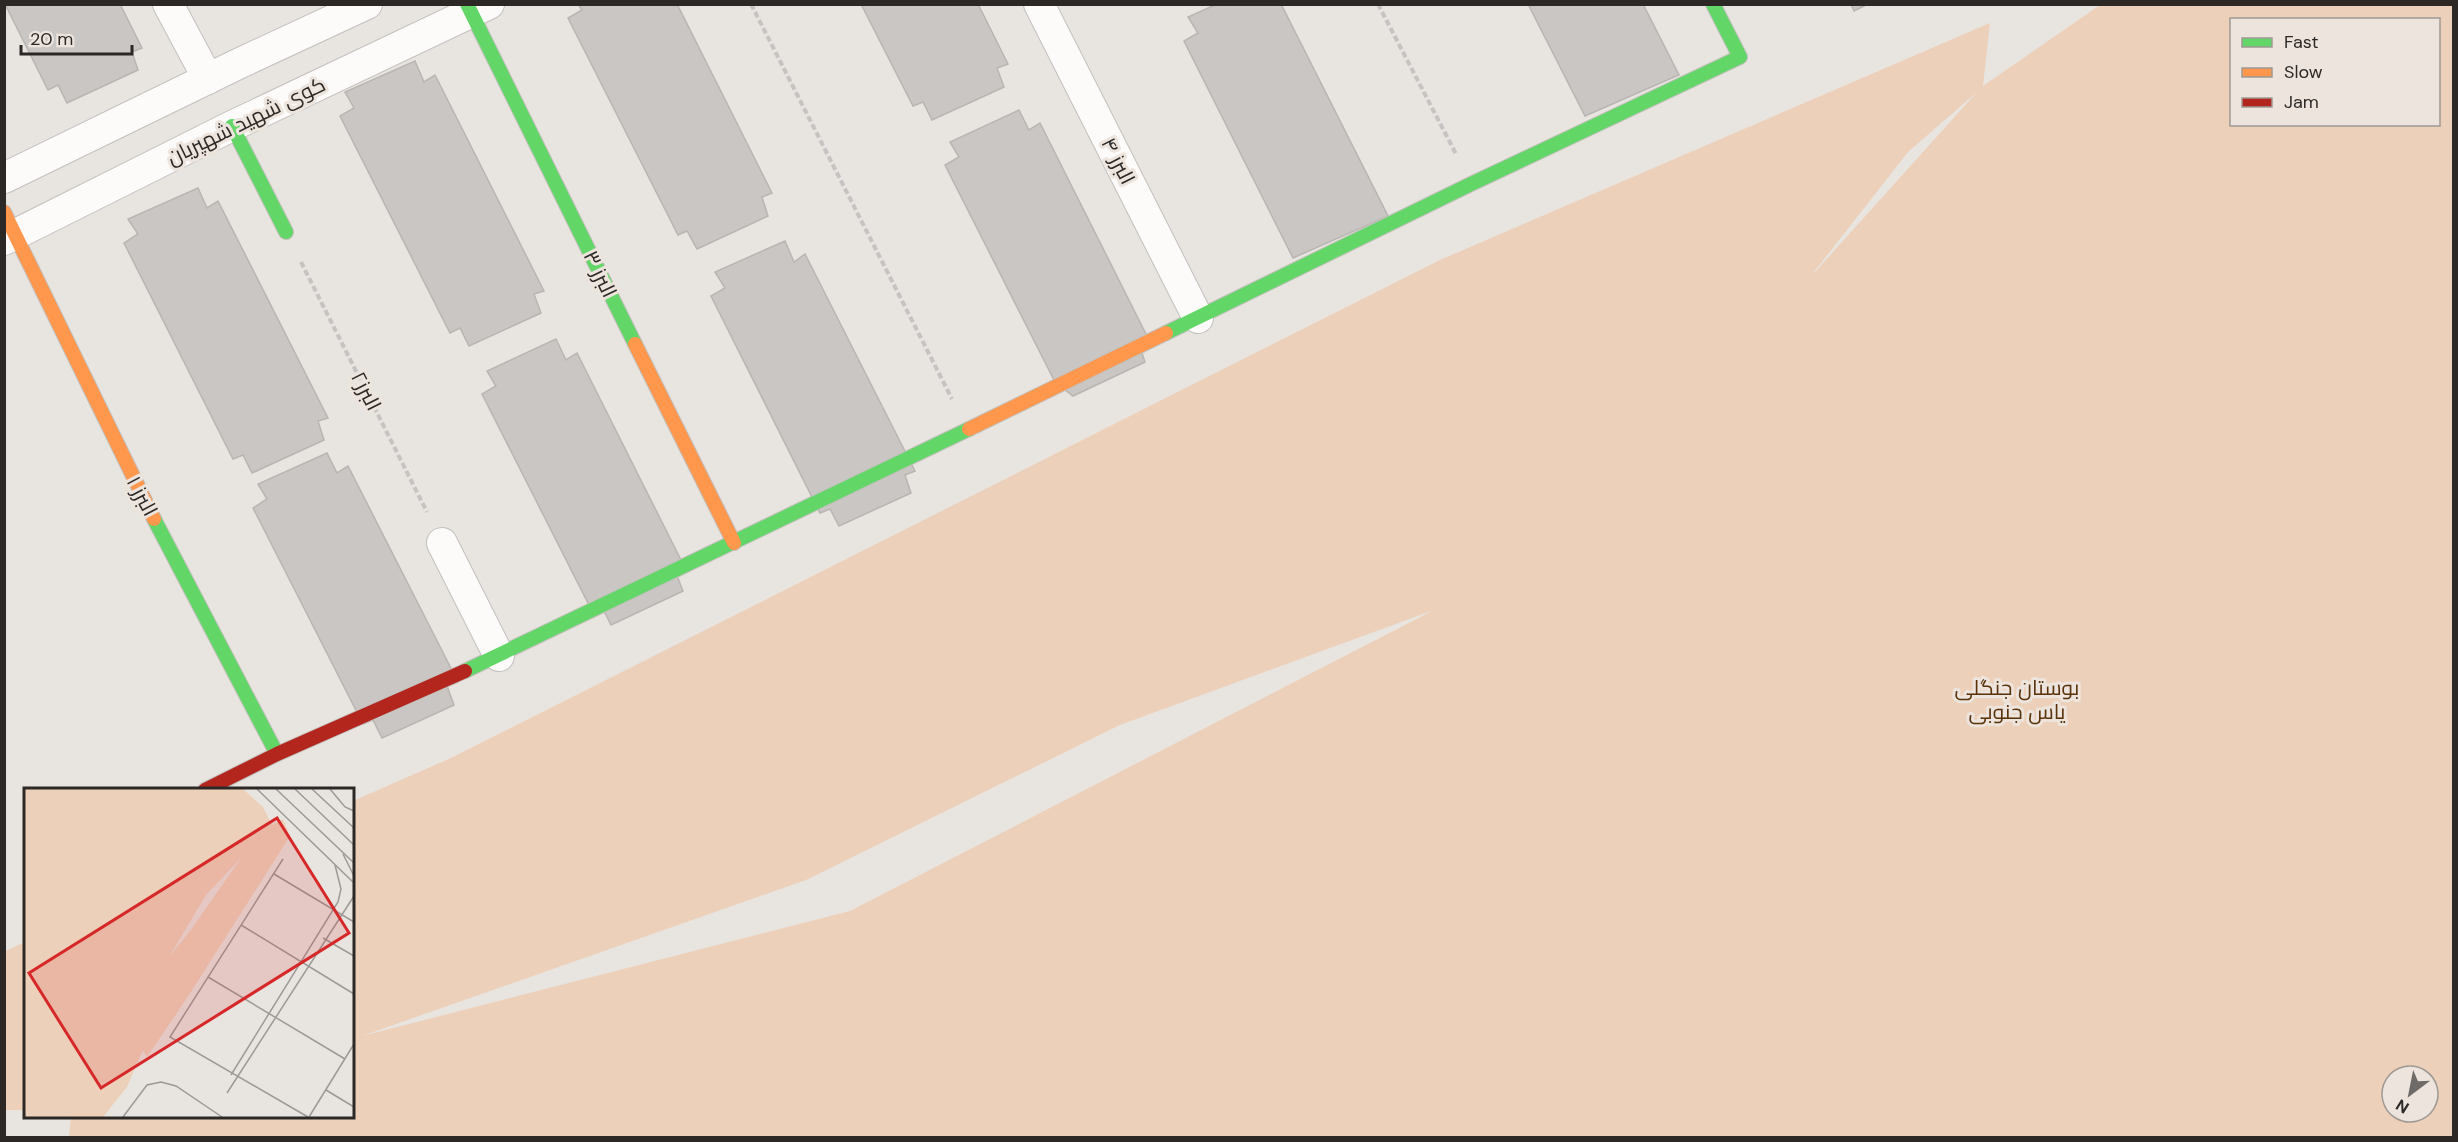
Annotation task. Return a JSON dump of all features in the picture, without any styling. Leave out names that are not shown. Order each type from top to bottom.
[{"type":"street","points":[[168,4],[208,79]]},
{"type":"street","points":[[4,178],[367,4]]},
{"type":"street","name":"البرز ۴","points":[[1039,4],[1198,318]]},
{"type":"street","points":[[207,788],[499,656],[1471,184],[1740,57],[1713,4]]},
{"type":"street","name":"کوی شهید شهپریان","points":[[8,229],[232,126],[475,7]]},
{"type":"street","name":"البرز ۳","points":[[475,7],[734,543]]},
{"type":"street","points":[[232,126],[286,232]]},
{"type":"street","name":"البرز ۱","points":[[8,229],[132,478],[278,754]]},
{"type":"street","points":[[442,543],[499,656]]},
{"type":"path","points":[[751,4],[968,430]]},
{"type":"path","points":[[1378,4],[1471,184]]},
{"type":"path","name":"البرز۲","points":[[286,232],[442,543]]},
{"type":"green space","name":"بوستان جنگلی یاس جنوبی","points":[[2100,5],[2453,5],[2453,1137],[69,1137],[71,1118],[354,1118],[354,801],[451,758],[1440,260],[1990,23],[1983,86]],"holes":[[[1977,92],[1815,272],[1908,152]],[[1434,610],[850,911],[362,1036],[806,880],[1120,725]]]},
{"type":"green space","points":[[24,942],[24,1110],[5,1110],[5,951]]},
{"type":"building","points":[[5,4],[120,4],[142,48],[132,52],[138,70],[67,103],[58,85],[48,90]]},
{"type":"building","points":[[578,4],[677,4],[772,193],[762,197],[768,216],[697,249],[687,231],[678,235],[568,18],[582,10]]},
{"type":"building","points":[[861,4],[978,4],[1008,64],[997,68],[1004,87],[932,120],[923,102],[913,106]]},
{"type":"building","points":[[1217,4],[1281,4],[1388,216],[1293,258],[1184,41],[1198,33],[1188,17]]},
{"type":"building","points":[[1528,4],[1643,4],[1679,75],[1585,116]]},
{"type":"building","points":[[1851,4],[1868,4],[1854,11]]},
{"type":"building","points":[[415,61],[424,82],[435,75],[544,291],[534,294],[541,313],[469,346],[460,328],[450,333],[340,116],[354,108],[345,92]]},
{"type":"building","points":[[1019,110],[1029,130],[1040,123],[1149,340],[1139,344],[1145,362],[1073,396],[1055,382],[945,165],[959,157],[950,142]]},
{"type":"building","points":[[198,188],[207,208],[218,201],[328,418],[318,421],[324,440],[252,473],[243,455],[233,459],[124,243],[138,234],[128,219]]},
{"type":"building","points":[[785,241],[794,262],[805,254],[915,471],[905,475],[911,493],[839,526],[830,509],[820,513],[711,296],[725,288],[715,272]]},
{"type":"building","points":[[556,339],[566,360],[577,353],[686,570],[676,573],[683,591],[611,625],[602,607],[592,611],[482,394],[496,386],[487,371]]},
{"type":"building","points":[[327,453],[337,473],[348,466],[458,682],[447,686],[454,705],[382,738],[373,720],[363,724],[253,508],[267,499],[258,484]]},
{"type":"traffic: fast","points":[[467,4],[635,344]]},
{"type":"traffic: fast","points":[[1166,333],[1471,184],[1740,57],[1713,4]]},
{"type":"traffic: fast","points":[[232,126],[286,232]]},
{"type":"traffic: fast","points":[[465,671],[969,429]]},
{"type":"traffic: fast","points":[[154,519],[277,754]]},
{"type":"traffic: slow","points":[[4,212],[154,519]]},
{"type":"traffic: slow","points":[[969,429],[1166,333]]},
{"type":"traffic: slow","points":[[635,344],[734,543]]},
{"type":"traffic: jam","points":[[209,788],[277,754],[465,671]]}]
